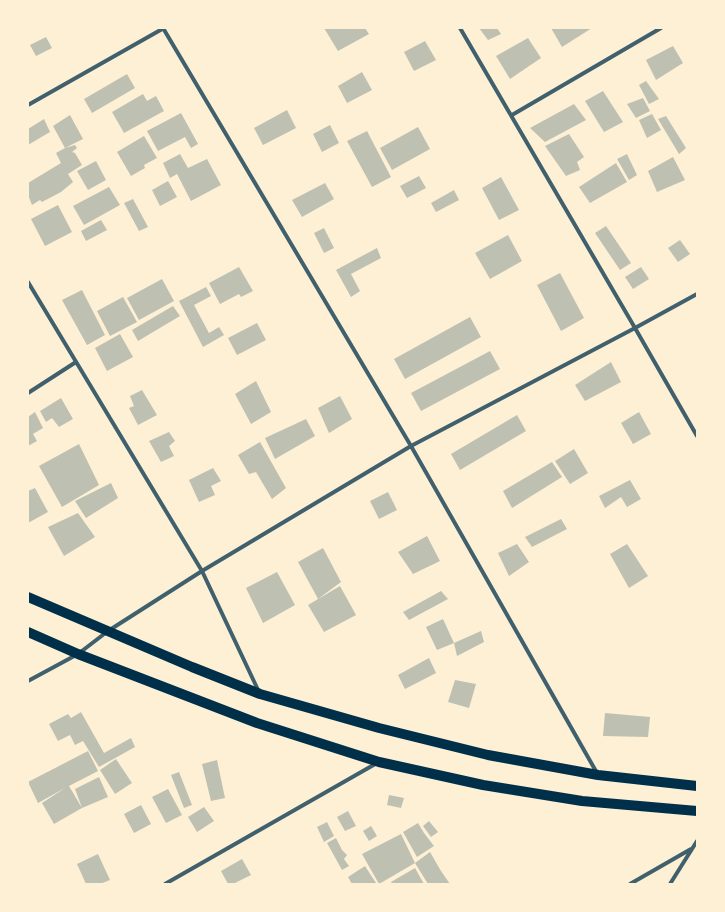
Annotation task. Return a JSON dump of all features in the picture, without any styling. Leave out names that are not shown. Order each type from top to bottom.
[{"type":"main road","points":[[28,597],[192,667],[260,694],[379,728],[481,753],[598,775],[697,786]]},
{"type":"main road","points":[[28,632],[78,654],[257,723],[379,762],[483,785],[582,801],[697,811]]},
{"type":"street","points":[[28,105],[163,28],[411,446],[598,775]]},
{"type":"street","points":[[460,28],[636,328],[697,436]]},
{"type":"street","points":[[512,115],[662,28]]},
{"type":"street","points":[[28,282],[202,571],[260,694]]},
{"type":"street","points":[[28,681],[78,654],[108,631],[202,571],[411,446],[636,328],[697,294]]},
{"type":"street","points":[[28,393],[76,362]]},
{"type":"street","points":[[166,884],[379,762]]},
{"type":"street","points":[[673,883],[697,840]]},
{"type":"street","points":[[630,884],[691,849]]},
{"type":"building","points":[[324,28],[365,28],[369,34],[338,51]]},
{"type":"building","points":[[479,28],[497,28],[501,34],[488,40]]},
{"type":"building","points":[[551,28],[592,28],[562,47]]},
{"type":"building","points":[[46,37],[52,48],[36,56],[30,45]]},
{"type":"building","points":[[528,38],[541,58],[510,79],[496,56]]},
{"type":"building","points":[[425,41],[436,60],[414,71],[404,52]]},
{"type":"building","points":[[673,46],[683,63],[656,80],[646,60]]},
{"type":"building","points":[[362,72],[372,90],[347,103],[338,86]]},
{"type":"building","points":[[127,74],[135,88],[92,113],[84,99]]},
{"type":"building","points":[[646,81],[659,99],[649,104],[639,85]]},
{"type":"building","points":[[603,91],[623,122],[604,132],[585,101]]},
{"type":"building","points":[[143,94],[147,101],[156,96],[164,111],[124,133],[112,112]]},
{"type":"building","points":[[643,98],[650,111],[636,118],[627,104]]},
{"type":"building","points":[[574,104],[586,120],[545,142],[530,128]]},
{"type":"building","points":[[287,110],[296,128],[263,145],[254,128]]},
{"type":"building","points":[[181,113],[198,144],[191,148],[185,137],[158,151],[147,131]]},
{"type":"building","points":[[652,114],[661,130],[647,138],[639,120]]},
{"type":"building","points":[[70,115],[83,139],[65,148],[53,126]]},
{"type":"building","points":[[666,116],[686,148],[679,154],[658,119]]},
{"type":"building","points":[[44,119],[50,132],[28,145],[28,129]]},
{"type":"building","points":[[330,125],[339,143],[322,152],[313,134]]},
{"type":"building","points":[[418,127],[430,149],[392,170],[380,148]]},
{"type":"building","points":[[367,131],[391,177],[372,187],[347,141]]},
{"type":"building","points":[[569,134],[584,157],[577,162],[580,170],[566,176],[545,146]]},
{"type":"building","points":[[144,136],[157,158],[144,165],[145,168],[131,176],[117,152]]},
{"type":"building","points":[[75,145],[77,148],[72,152],[75,153],[82,165],[68,174],[73,182],[61,192],[42,202],[40,200],[32,205],[28,195],[28,183],[61,163],[56,153]]},
{"type":"building","points":[[180,154],[188,168],[207,159],[221,185],[191,201],[177,174],[170,178],[163,163]]},
{"type":"building","points":[[627,154],[637,175],[629,180],[617,159]]},
{"type":"building","points":[[673,157],[685,180],[657,192],[648,171]]},
{"type":"building","points":[[96,161],[106,180],[88,190],[77,171]]},
{"type":"building","points":[[616,163],[627,182],[590,203],[579,187]]},
{"type":"building","points":[[419,176],[426,188],[407,198],[400,186]]},
{"type":"building","points":[[501,177],[519,210],[499,220],[482,188]]},
{"type":"building","points":[[168,181],[177,197],[160,206],[152,190]]},
{"type":"building","points":[[325,183],[334,199],[302,217],[292,200]]},
{"type":"building","points":[[109,187],[120,205],[84,225],[73,206]]},
{"type":"building","points":[[454,190],[459,200],[436,212],[431,203]]},
{"type":"building","points":[[133,199],[148,227],[139,231],[124,203]]},
{"type":"building","points":[[58,205],[72,232],[45,246],[31,219]]},
{"type":"building","points":[[101,220],[107,230],[86,241],[81,231]]},
{"type":"building","points":[[606,226],[631,263],[620,270],[595,233]]},
{"type":"building","points":[[324,228],[334,248],[324,253],[314,233]]},
{"type":"building","points":[[508,235],[522,261],[490,279],[475,253]]},
{"type":"building","points":[[680,240],[690,254],[678,262],[668,248]]},
{"type":"building","points":[[377,248],[381,258],[351,274],[360,291],[351,297],[336,270]]},
{"type":"building","points":[[239,267],[253,291],[241,297],[239,294],[220,304],[209,283]]},
{"type":"building","points":[[641,267],[649,279],[633,289],[625,277]]},
{"type":"building","points":[[560,273],[584,318],[561,331],[537,285]]},
{"type":"building","points":[[162,279],[174,301],[139,320],[127,298]]},
{"type":"building","points":[[206,287],[211,296],[194,305],[209,333],[219,327],[224,335],[203,347],[179,301]]},
{"type":"building","points":[[82,290],[105,335],[87,345],[62,300]]},
{"type":"building","points":[[123,297],[137,322],[110,336],[97,311]]},
{"type":"building","points":[[173,306],[180,316],[138,341],[132,330]]},
{"type":"building","points":[[470,317],[481,337],[405,379],[394,359]]},
{"type":"building","points":[[257,323],[266,340],[237,355],[228,338]]},
{"type":"building","points":[[120,334],[133,357],[107,371],[95,348]]},
{"type":"building","points":[[490,351],[500,369],[421,411],[411,393]]},
{"type":"building","points":[[611,362],[621,382],[585,401],[575,385]]},
{"type":"building","points":[[256,381],[271,412],[251,424],[235,394]]},
{"type":"building","points":[[142,390],[157,415],[138,425],[129,408],[134,406],[130,396]]},
{"type":"building","points":[[340,396],[352,419],[329,433],[318,408]]},
{"type":"building","points":[[61,398],[73,419],[59,427],[52,418],[46,422],[40,411]]},
{"type":"building","points":[[35,412],[43,428],[33,434],[37,441],[28,446],[28,417]]},
{"type":"building","points":[[639,412],[651,434],[633,444],[621,423]]},
{"type":"building","points":[[517,415],[526,431],[460,470],[451,454]]},
{"type":"building","points":[[306,419],[315,436],[275,459],[265,438]]},
{"type":"building","points":[[169,432],[175,441],[169,446],[174,456],[161,462],[149,441]]},
{"type":"building","points":[[260,442],[286,488],[272,499],[256,472],[249,474],[238,455]]},
{"type":"building","points":[[79,444],[99,485],[62,507],[39,466]]},
{"type":"building","points":[[574,449],[588,473],[570,484],[555,461]]},
{"type":"building","points":[[552,462],[562,477],[512,508],[503,491]]},
{"type":"building","points":[[213,468],[221,481],[211,486],[215,495],[199,502],[189,480]]},
{"type":"building","points":[[630,480],[641,499],[627,507],[621,497],[605,508],[599,496]]},
{"type":"building","points":[[111,483],[118,498],[86,518],[75,501]]},
{"type":"building","points":[[35,488],[48,512],[28,523],[28,491]]},
{"type":"building","points":[[388,492],[397,510],[379,519],[370,501]]},
{"type":"building","points":[[78,513],[95,537],[64,556],[48,527]]},
{"type":"building","points":[[561,519],[567,529],[532,547],[525,537]]},
{"type":"building","points":[[427,536],[440,561],[413,574],[398,552]]},
{"type":"building","points":[[517,544],[529,562],[509,576],[498,553]]},
{"type":"building","points":[[627,544],[648,576],[629,588],[610,554]]},
{"type":"building","points":[[323,548],[341,582],[318,599],[298,562]]},
{"type":"building","points":[[277,572],[295,605],[263,623],[246,588]]},
{"type":"building","points":[[340,586],[356,615],[324,632],[308,605]]},
{"type":"building","points":[[441,591],[448,599],[409,620],[403,612]]},
{"type":"building","points":[[443,619],[454,643],[437,650],[426,627]]},
{"type":"building","points":[[481,631],[484,642],[457,656],[454,643]]},
{"type":"building","points":[[429,658],[436,673],[405,689],[398,675]]},
{"type":"building","points":[[455,680],[476,684],[469,708],[448,702]]},
{"type":"building","points":[[81,712],[104,753],[131,738],[135,747],[99,767],[83,741],[75,745],[70,735],[58,741],[49,724],[68,714],[71,718]]},
{"type":"building","points":[[605,713],[650,717],[648,737],[603,736]]},
{"type":"building","points":[[88,751],[98,771],[69,786],[82,808],[54,824],[42,803],[65,788],[38,803],[28,782]]},
{"type":"building","points":[[116,759],[132,783],[115,794],[100,770]]},
{"type":"building","points":[[217,760],[225,798],[211,801],[202,764]]},
{"type":"building","points":[[179,772],[192,805],[184,808],[171,775]]},
{"type":"building","points":[[99,777],[108,797],[82,808],[75,789]]},
{"type":"building","points":[[168,789],[182,815],[166,823],[152,797]]},
{"type":"building","points":[[389,795],[404,798],[401,808],[387,805]]},
{"type":"building","points":[[141,805],[151,824],[134,833],[124,814]]},
{"type":"building","points":[[204,807],[214,821],[197,832],[188,817]]},
{"type":"building","points":[[348,811],[356,826],[345,831],[337,817]]},
{"type":"building","points":[[429,821],[438,832],[431,837],[423,826]]},
{"type":"building","points":[[327,822],[334,836],[324,842],[317,827]]},
{"type":"building","points":[[418,823],[434,846],[417,857],[403,832]]},
{"type":"building","points":[[371,826],[377,836],[369,841],[363,831]]},
{"type":"building","points":[[401,834],[415,863],[379,884],[362,854]]},
{"type":"building","points":[[336,838],[342,850],[347,855],[344,859],[349,866],[342,870],[327,843]]},
{"type":"building","points":[[430,852],[450,884],[428,884],[415,863]]},
{"type":"building","points":[[98,854],[110,880],[100,884],[86,884],[77,864]]},
{"type":"building","points":[[242,859],[251,875],[233,884],[228,884],[221,871]]},
{"type":"building","points":[[365,866],[376,883],[352,884],[348,877]]},
{"type":"building","points":[[415,868],[424,884],[392,884],[391,882]]}]
